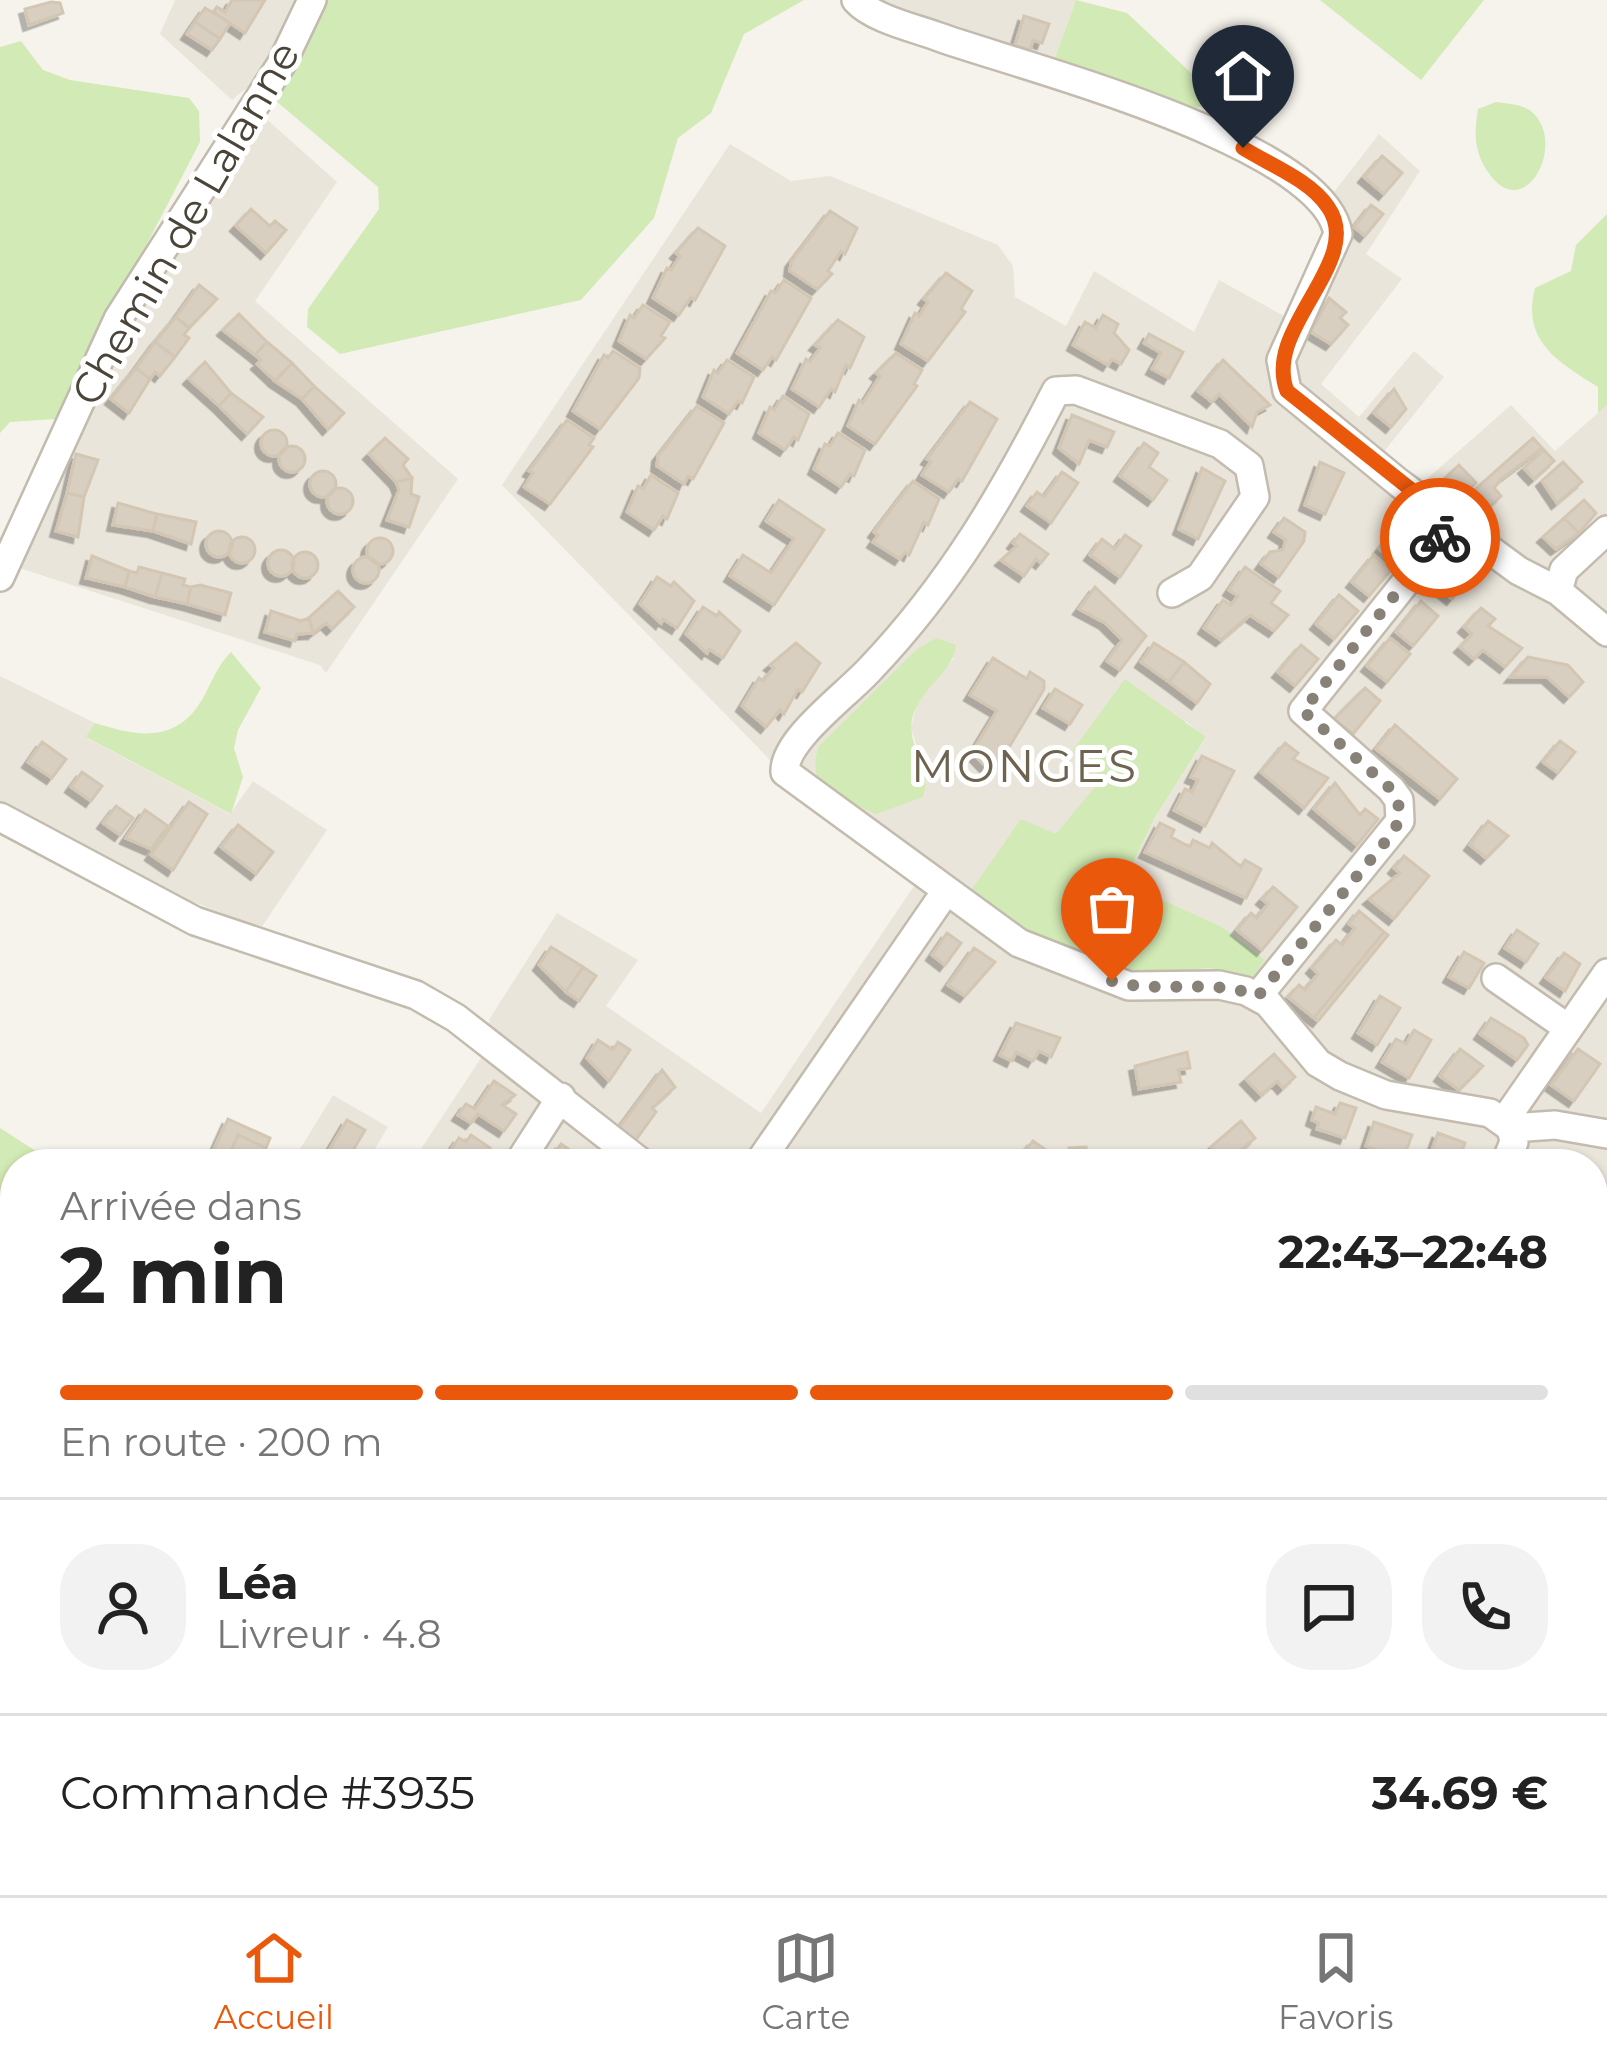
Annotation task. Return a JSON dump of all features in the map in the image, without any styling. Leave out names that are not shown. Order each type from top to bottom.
[{"type":"street","name":"Chemin de Lalanne","points":[[0,577],[118,319],[282,63],[312,0]]},
{"type":"street","points":[[856,0],[988,55],[1195,122],[1309,188],[1330,209],[1336,248],[1286,345],[1281,376],[1294,400],[1453,523],[1519,571],[1558,591],[1607,632]]},
{"type":"street","points":[[1172,593],[1200,577],[1255,496],[1249,466],[1200,436],[1076,390],[1056,391],[994,511],[955,570],[784,760],[784,772],[944,894],[1019,943],[1112,981],[1167,988],[1219,985],[1258,996],[1318,1063],[1386,1095],[1508,1124],[1556,1125],[1607,1134]]},
{"type":"street","points":[[1258,996],[1400,821],[1399,800],[1391,789],[1303,711],[1453,523]]},
{"type":"street","points":[[1558,591],[1564,570],[1607,530]]},
{"type":"street","points":[[0,817],[195,921],[416,995],[561,1097],[625,1149]]},
{"type":"street","points":[[768,1149],[944,894]]},
{"type":"street","points":[[1508,1124],[1607,973]]},
{"type":"street","points":[[1496,978],[1568,1028]]},
{"type":"street","points":[[528,1149],[561,1097]]},
{"type":"street","points":[[1508,1124],[1514,1142],[1511,1149]]},
{"type":"shaded area","points":[[175,0],[301,0],[263,74],[232,100],[160,34]]},
{"type":"shaded area","points":[[866,0],[1076,0],[1051,69]]},
{"type":"shaded area","points":[[263,116],[337,182],[255,301],[458,479],[326,673],[320,665],[13,566],[113,352]]},
{"type":"shaded area","points":[[1379,134],[1420,171],[1366,254],[1402,279],[1321,384],[1359,417],[1414,351],[1444,377],[1382,454],[1420,485],[1511,405],[1555,451],[1607,405],[1607,1149],[421,1149],[483,1055],[490,1018],[557,913],[638,960],[606,1006],[761,1113],[914,886],[776,781],[769,759],[502,485],[730,144],[791,181],[830,176],[998,245],[1013,266],[1015,297],[1066,326],[1094,271],[1194,332],[1219,280],[1302,326],[1342,216],[1334,192]],"holes":[[[955,657],[918,699],[911,728],[926,775],[819,746]],[[1186,721],[1206,738],[1154,819],[1124,882],[1222,927],[1252,977],[1210,968],[1162,977],[1020,819],[1056,835],[1104,776]]]},
{"type":"shaded area","points":[[0,676],[95,723],[87,738],[230,814],[253,781],[327,830],[261,928],[149,885],[0,803]]},
{"type":"shaded area","points":[[333,1095],[388,1127],[375,1149],[300,1149]]},
{"type":"green space","points":[[326,0],[804,0],[744,34],[711,113],[678,138],[654,218],[581,300],[340,354],[307,327],[308,309],[379,209],[378,187],[276,101]]},
{"type":"green space","points":[[1076,0],[1127,13],[1206,87],[1211,105],[1184,110],[1051,69]]},
{"type":"green space","points":[[1320,0],[1484,0],[1421,80]]},
{"type":"green space","points":[[21,41],[43,70],[70,80],[189,98],[199,111],[200,142],[56,419],[10,422],[0,433],[0,47]]},
{"type":"green space","points":[[1496,102],[1528,109],[1542,126],[1545,142],[1537,174],[1515,190],[1502,186],[1488,172],[1478,150],[1478,109]]},
{"type":"green space","points":[[1607,214],[1607,405],[1598,413],[1598,387],[1547,348],[1533,323],[1532,307],[1535,288],[1571,271],[1576,245]]},
{"type":"green space","points":[[937,638],[956,645],[949,665],[921,699],[912,720],[925,777],[923,797],[876,814],[839,798],[816,774],[819,746],[918,648]]},
{"type":"green space","points":[[231,652],[261,688],[238,730],[234,748],[243,777],[231,814],[86,737],[95,723],[135,733],[173,728],[195,710]]},
{"type":"green space","points":[[1125,679],[1206,737],[1154,819],[1124,882],[1222,927],[1265,960],[1252,978],[1210,968],[1134,975],[1051,945],[968,895],[1021,819],[1056,834],[1103,777],[1073,750]]},
{"type":"green space","points":[[0,1128],[33,1149],[0,1149]]},
{"type":"building","points":[[232,0],[265,0],[245,33],[213,12],[217,7],[225,12]]},
{"type":"building","points":[[60,3],[63,13],[29,25],[25,9]]},
{"type":"building","points":[[205,8],[230,23],[220,39],[195,22]]},
{"type":"building","points":[[1024,16],[1049,24],[1042,43],[1033,40],[1030,50],[1015,45]]},
{"type":"building","points":[[195,22],[220,39],[212,50],[187,34]]},
{"type":"building","points":[[1382,156],[1402,173],[1384,194],[1364,177]]},
{"type":"building","points":[[1371,205],[1383,214],[1365,236],[1354,227]]},
{"type":"building","points":[[251,209],[270,226],[275,221],[286,230],[266,253],[236,226]]},
{"type":"building","points":[[830,211],[857,228],[845,254],[841,251],[828,271],[832,274],[817,289],[790,271],[791,262]]},
{"type":"building","points":[[698,228],[725,246],[695,300],[691,297],[679,315],[653,298],[667,268],[671,270],[680,256],[676,253]]},
{"type":"building","points":[[946,273],[972,291],[961,309],[965,312],[928,361],[901,344],[915,313],[919,316],[928,302],[924,299]]},
{"type":"building","points":[[784,280],[811,298],[776,360],[772,357],[763,370],[737,353],[771,291],[775,293]]},
{"type":"building","points":[[199,285],[217,299],[189,328],[176,317]]},
{"type":"building","points":[[1329,298],[1346,312],[1340,318],[1348,325],[1331,344],[1311,332]]},
{"type":"building","points":[[643,305],[670,322],[661,336],[665,338],[646,359],[619,341],[630,315],[634,318]]},
{"type":"building","points":[[239,314],[267,342],[255,355],[223,330]]},
{"type":"building","points":[[1103,315],[1118,324],[1114,333],[1129,350],[1121,364],[1112,359],[1108,365],[1073,345],[1085,322],[1096,328]]},
{"type":"building","points":[[176,317],[189,328],[184,335],[189,338],[175,357],[155,342]]},
{"type":"building","points":[[838,320],[864,337],[835,392],[831,389],[819,407],[792,389],[806,359],[810,362],[820,348],[815,345]]},
{"type":"building","points":[[1149,334],[1183,352],[1169,378],[1152,369],[1161,353],[1144,343]]},
{"type":"building","points":[[155,342],[175,357],[160,376],[155,372],[150,379],[136,368]]},
{"type":"building","points":[[267,342],[292,363],[275,381],[257,364],[261,360],[255,355]]},
{"type":"building","points":[[613,351],[640,368],[639,378],[600,429],[573,411],[604,355],[608,358]]},
{"type":"building","points":[[896,353],[922,370],[917,386],[875,444],[848,426],[859,400],[863,403],[880,376],[876,373]]},
{"type":"building","points":[[727,360],[754,377],[742,403],[738,401],[729,414],[703,397],[714,370],[718,373]]},
{"type":"building","points":[[1223,360],[1270,405],[1257,412],[1252,427],[1219,394],[1212,402],[1198,391]]},
{"type":"building","points":[[205,362],[231,393],[219,406],[189,379]]},
{"type":"building","points":[[292,363],[314,386],[302,399],[275,381]]},
{"type":"building","points":[[136,368],[150,379],[129,413],[111,399]]},
{"type":"building","points":[[314,386],[344,413],[328,429],[302,399]]},
{"type":"building","points":[[1394,389],[1406,409],[1391,427],[1374,413]]},
{"type":"building","points":[[231,393],[263,417],[247,434],[219,406]]},
{"type":"building","points":[[783,396],[809,414],[798,440],[794,437],[785,450],[759,433],[770,407],[774,410]]},
{"type":"building","points":[[970,402],[997,419],[962,481],[958,479],[949,492],[922,475],[931,461],[927,459]]},
{"type":"building","points":[[697,406],[724,423],[693,479],[688,476],[684,484],[657,466],[658,456]]},
{"type":"building","points":[[1072,415],[1114,432],[1107,447],[1089,440],[1079,464],[1059,448]]},
{"type":"building","points":[[567,420],[594,438],[589,445],[593,447],[550,504],[524,487],[533,473],[529,471]]},
{"type":"building","points":[[274,430],[287,443],[274,456],[261,443]]},
{"type":"building","points":[[838,433],[865,450],[854,476],[850,474],[841,487],[814,469],[825,444],[830,446]]},
{"type":"building","points":[[385,438],[408,459],[403,465],[412,478],[396,482],[369,454]]},
{"type":"building","points":[[1533,438],[1542,448],[1501,479],[1494,488],[1501,496],[1484,512],[1469,495]]},
{"type":"building","points":[[1144,443],[1158,453],[1149,467],[1167,480],[1153,500],[1120,476]]},
{"type":"building","points":[[292,446],[305,459],[292,472],[279,459]]},
{"type":"building","points":[[1544,450],[1554,461],[1534,479],[1524,468]]},
{"type":"building","points":[[76,454],[98,460],[84,497],[67,493]]},
{"type":"building","points":[[1320,462],[1344,473],[1325,514],[1305,505]]},
{"type":"building","points":[[1563,462],[1582,482],[1557,503],[1542,481]]},
{"type":"building","points":[[1459,465],[1476,483],[1459,498],[1443,480]]},
{"type":"building","points":[[1202,468],[1225,481],[1198,539],[1179,529]]},
{"type":"building","points":[[323,471],[336,484],[323,497],[310,484]]},
{"type":"building","points":[[1062,472],[1078,483],[1051,523],[1027,506],[1037,492],[1044,497]]},
{"type":"building","points":[[651,475],[678,493],[667,519],[663,516],[654,530],[627,512],[638,486],[643,489]]},
{"type":"building","points":[[412,478],[411,494],[419,497],[409,527],[387,520],[399,490],[396,482]]},
{"type":"building","points":[[913,481],[939,499],[909,555],[905,552],[900,559],[873,542],[878,535],[874,532]]},
{"type":"building","points":[[340,488],[353,501],[340,514],[327,501]]},
{"type":"building","points":[[67,493],[84,497],[78,537],[56,531]]},
{"type":"building","points":[[779,500],[824,530],[774,605],[730,576],[743,555],[771,573],[794,539],[766,521]]},
{"type":"building","points":[[1584,500],[1596,513],[1579,533],[1564,518]]},
{"type":"building","points":[[118,503],[157,514],[153,531],[113,525]]},
{"type":"building","points":[[1414,507],[1431,521],[1397,563],[1379,549]]},
{"type":"building","points":[[157,514],[196,522],[191,544],[153,531]]},
{"type":"building","points":[[1284,518],[1305,532],[1304,541],[1279,577],[1261,564],[1270,552],[1283,550],[1286,540],[1274,532]]},
{"type":"building","points":[[1564,518],[1579,533],[1556,549],[1543,537]]},
{"type":"building","points":[[219,531],[232,544],[219,557],[206,544]]},
{"type":"building","points":[[1020,534],[1048,554],[1041,563],[1036,559],[1024,576],[1001,560],[1017,546],[1013,543]]},
{"type":"building","points":[[1125,535],[1141,546],[1120,577],[1090,555],[1102,539],[1115,549]]},
{"type":"building","points":[[242,537],[255,550],[242,563],[229,550]]},
{"type":"building","points":[[380,538],[393,551],[380,564],[367,551]]},
{"type":"building","points":[[281,550],[294,563],[281,576],[268,563]]},
{"type":"building","points":[[305,552],[318,565],[305,578],[292,565]]},
{"type":"building","points":[[1460,554],[1478,568],[1452,599],[1434,584]]},
{"type":"building","points":[[1374,555],[1391,570],[1369,596],[1352,582]]},
{"type":"building","points":[[92,556],[129,571],[125,587],[86,578]]},
{"type":"building","points":[[366,557],[379,570],[366,583],[353,570]]},
{"type":"building","points":[[139,567],[162,573],[155,597],[125,587],[129,571],[137,573]]},
{"type":"building","points":[[1245,567],[1280,591],[1271,603],[1288,615],[1274,631],[1250,615],[1221,640],[1204,628],[1223,600],[1231,605],[1238,596],[1229,590]]},
{"type":"building","points":[[162,573],[185,579],[183,585],[191,587],[187,604],[155,597]]},
{"type":"building","points":[[657,577],[671,586],[674,582],[694,601],[677,628],[663,619],[661,623],[640,604]]},
{"type":"building","points":[[191,587],[231,593],[225,615],[187,604]]},
{"type":"building","points":[[1095,587],[1146,636],[1120,670],[1107,661],[1122,640],[1105,623],[1079,609]]},
{"type":"building","points":[[338,591],[354,607],[332,629],[326,623],[313,633],[309,618]]},
{"type":"building","points":[[1339,595],[1358,611],[1334,639],[1316,624]]},
{"type":"building","points":[[1421,601],[1438,616],[1413,646],[1396,632]]},
{"type":"building","points":[[703,607],[717,616],[719,612],[740,631],[723,658],[709,649],[707,653],[686,634]]},
{"type":"building","points":[[1481,608],[1495,619],[1488,626],[1522,648],[1505,667],[1483,650],[1474,659],[1460,647],[1472,634],[1464,627]]},
{"type":"building","points":[[271,611],[301,621],[309,618],[313,633],[297,634],[295,641],[265,632]]},
{"type":"building","points":[[1390,638],[1410,654],[1387,682],[1367,666]]},
{"type":"building","points":[[796,643],[820,663],[784,714],[780,710],[766,727],[742,706],[759,678],[763,681],[774,668],[770,665]]},
{"type":"building","points":[[1154,643],[1184,662],[1169,682],[1141,662]]},
{"type":"building","points":[[1301,645],[1318,659],[1295,686],[1278,672]]},
{"type":"building","points":[[1528,657],[1568,665],[1583,682],[1569,697],[1547,677],[1511,677]]},
{"type":"building","points":[[993,658],[1027,679],[1030,672],[1044,681],[1044,689],[993,774],[972,752],[997,711],[970,695]]},
{"type":"building","points":[[1184,662],[1210,684],[1197,703],[1169,682]]},
{"type":"building","points":[[1365,688],[1380,701],[1353,734],[1334,719]]},
{"type":"building","points":[[1055,689],[1082,705],[1070,724],[1043,708]]},
{"type":"building","points":[[1395,725],[1457,779],[1440,799],[1376,749]]},
{"type":"building","points":[[1560,741],[1575,752],[1558,773],[1543,762]]},
{"type":"building","points":[[42,742],[66,759],[52,778],[28,762]]},
{"type":"building","points":[[1285,743],[1298,753],[1293,759],[1328,778],[1304,808],[1261,772]]},
{"type":"building","points":[[1202,756],[1234,771],[1205,826],[1174,810],[1185,789],[1192,792],[1198,780],[1191,777]]},
{"type":"building","points":[[82,772],[102,786],[91,801],[71,787]]},
{"type":"building","points":[[1335,783],[1360,815],[1365,809],[1378,819],[1357,845],[1314,809]]},
{"type":"building","points":[[189,802],[207,814],[173,870],[151,855]]},
{"type":"building","points":[[116,806],[133,818],[120,835],[103,823]]},
{"type":"building","points":[[145,810],[168,826],[151,849],[126,838]]},
{"type":"building","points":[[1488,821],[1508,836],[1486,858],[1470,845]]},
{"type":"building","points":[[1160,823],[1174,830],[1171,837],[1190,847],[1193,840],[1210,848],[1212,843],[1241,867],[1245,860],[1261,869],[1246,898],[1145,852]]},
{"type":"building","points":[[238,825],[273,852],[256,874],[221,847]]},
{"type":"building","points":[[1404,856],[1429,876],[1394,919],[1369,899],[1400,873],[1394,868]]},
{"type":"building","points":[[1273,887],[1297,907],[1262,950],[1237,930],[1251,913],[1257,918],[1268,904],[1262,899]]},
{"type":"building","points":[[1359,911],[1384,932],[1314,1018],[1288,997],[1299,985],[1305,990],[1318,974],[1312,968],[1336,940],[1342,945],[1355,928],[1349,924]]},
{"type":"building","points":[[1517,930],[1538,944],[1526,962],[1505,948]]},
{"type":"building","points":[[1384,932],[1388,935],[1318,1021],[1314,1018]]},
{"type":"building","points":[[947,933],[961,943],[945,965],[932,955]]},
{"type":"building","points":[[551,947],[583,967],[566,992],[539,965]]},
{"type":"building","points":[[974,948],[995,962],[965,996],[948,985]]},
{"type":"building","points":[[1464,952],[1484,963],[1469,988],[1449,977]]},
{"type":"building","points":[[1564,953],[1580,964],[1565,991],[1546,978]]},
{"type":"building","points":[[583,967],[596,976],[579,1001],[566,992]]},
{"type":"building","points":[[1380,996],[1400,1008],[1377,1045],[1358,1033]]},
{"type":"building","points":[[1491,1018],[1524,1038],[1528,1045],[1517,1060],[1480,1034]]},
{"type":"building","points":[[1016,1023],[1060,1038],[1051,1057],[1039,1051],[1033,1061],[1016,1052],[1012,1061],[1000,1055]]},
{"type":"building","points":[[1414,1030],[1431,1040],[1409,1078],[1382,1062],[1396,1039],[1406,1044]]},
{"type":"building","points":[[598,1040],[613,1050],[618,1042],[630,1050],[609,1081],[587,1058]]},
{"type":"building","points":[[1460,1049],[1483,1066],[1459,1090],[1440,1076]]},
{"type":"building","points":[[1578,1049],[1600,1064],[1574,1101],[1551,1085]]},
{"type":"building","points":[[1187,1052],[1190,1068],[1178,1070],[1181,1082],[1139,1089],[1135,1066]]},
{"type":"building","points":[[1274,1054],[1295,1077],[1283,1088],[1277,1081],[1261,1095],[1246,1079]]},
{"type":"building","points":[[662,1070],[675,1087],[652,1108],[656,1112],[635,1141],[619,1128]]},
{"type":"building","points":[[494,1081],[515,1095],[502,1105],[516,1114],[504,1131],[478,1114],[471,1123],[458,1115],[466,1104],[475,1109]]},
{"type":"building","points":[[1340,1103],[1356,1108],[1345,1138],[1317,1129],[1319,1123],[1312,1120],[1316,1107],[1335,1114]]},
{"type":"building","points":[[228,1119],[270,1138],[266,1148],[238,1135],[232,1149],[214,1149]]},
{"type":"building","points":[[347,1120],[365,1130],[354,1149],[330,1149]]},
{"type":"building","points":[[1241,1121],[1255,1138],[1242,1149],[1211,1147]]},
{"type":"building","points":[[1374,1122],[1412,1135],[1407,1149],[1366,1146]]},
{"type":"building","points":[[1438,1133],[1465,1143],[1463,1149],[1432,1149]]},
{"type":"building","points":[[238,1135],[266,1148],[266,1149],[232,1149]]},
{"type":"building","points":[[471,1135],[490,1148],[452,1149],[459,1138],[466,1142]]},
{"type":"way so far","points":[[1112,981],[1167,988],[1219,985],[1258,996],[1395,830],[1401,811],[1391,789],[1303,711],[1440,538]]},
{"type":"district","name":"MONGES","points":[[1025,765]]},
{"type":"route","points":[[1243,148],[1309,188],[1336,222],[1336,248],[1280,360],[1287,391],[1453,523],[1440,538]]}]
